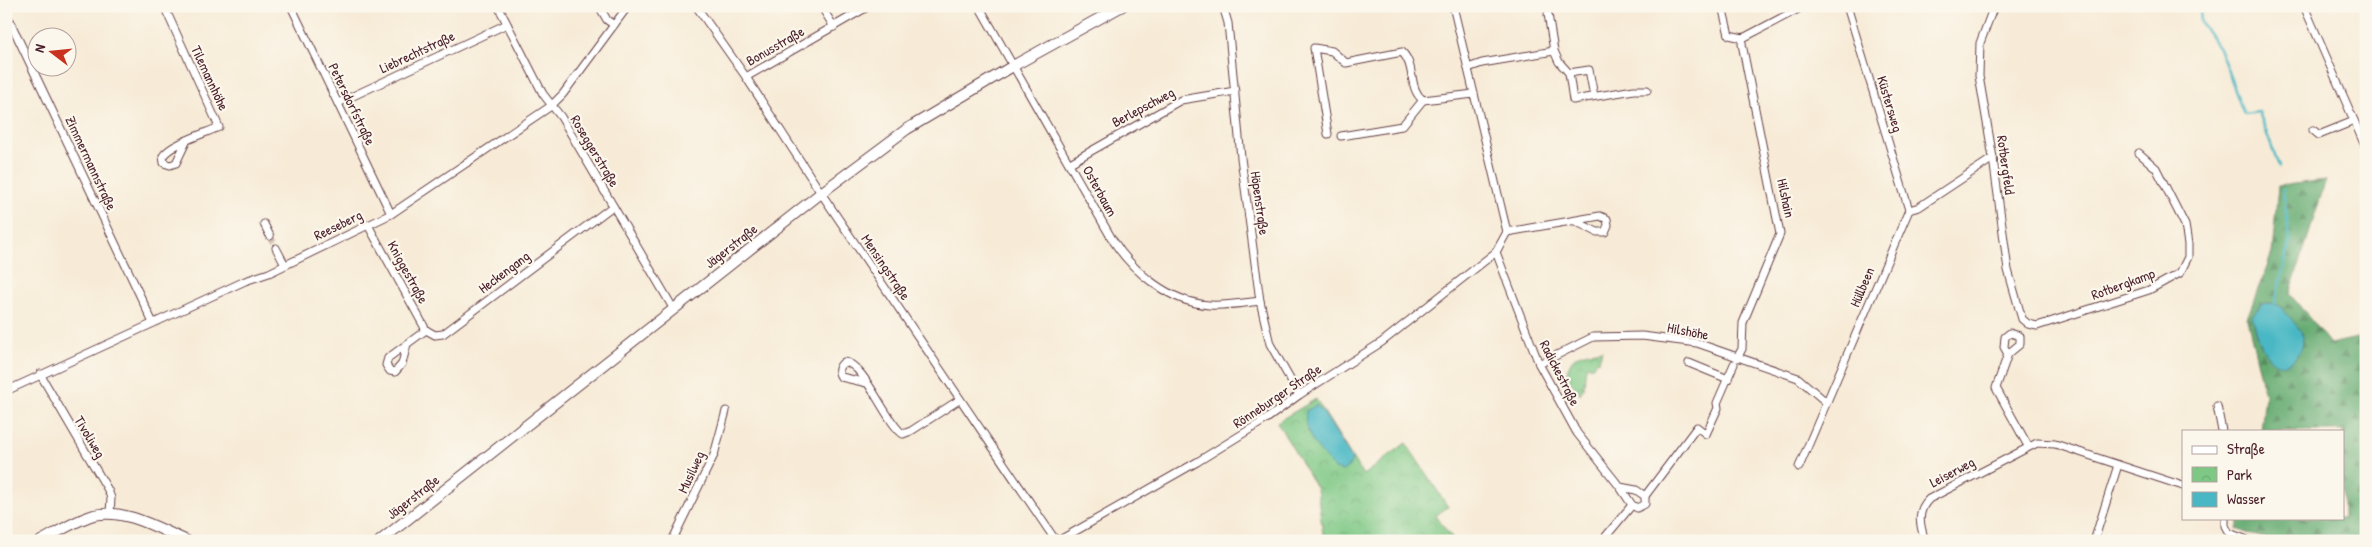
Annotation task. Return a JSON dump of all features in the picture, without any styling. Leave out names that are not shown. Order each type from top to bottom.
[{"type":"street","name":"Tilemannhöhe","points":[[164,6],[219,127],[186,142]]},
{"type":"street","name":"Petersdorfstraße","points":[[291,6],[392,214]]},
{"type":"street","name":"Roseggerstraße","points":[[498,6],[542,94],[560,117],[673,308]]},
{"type":"street","points":[[599,6],[607,20],[614,25]]},
{"type":"street","name":"Reeseberg","points":[[6,391],[392,214],[551,106],[563,94],[628,6]]},
{"type":"street","name":"Mensingstraße","points":[[696,6],[746,77],[820,193],[959,400],[1057,541]]},
{"type":"street","points":[[822,6],[834,27]]},
{"type":"street","name":"Bonusstraße","points":[[746,77],[869,6]]},
{"type":"street","name":"Osterbaum","points":[[979,6],[1119,249],[1138,270],[1154,284],[1188,300],[1205,304],[1260,301]]},
{"type":"street","name":"Jägerstraße","points":[[380,541],[820,193],[908,130],[1013,66],[1122,6]]},
{"type":"street","name":"Höpenstraße","points":[[1223,6],[1228,23],[1241,158],[1260,301],[1270,344],[1299,395]]},
{"type":"street","points":[[1453,6],[1507,232],[1496,252]]},
{"type":"street","points":[[1722,6],[1730,35],[1743,38],[1804,6]]},
{"type":"street","name":"Küstersweg","points":[[1847,6],[1909,210]]},
{"type":"street","name":"Rotbergfeld","points":[[1994,6],[1980,43],[1979,76],[1993,158],[2008,270],[2020,316],[2028,324]]},
{"type":"street","points":[[2304,6],[2366,148]]},
{"type":"street","name":"Zimmermannstraße","points":[[6,13],[153,323]]},
{"type":"street","points":[[1548,14],[1554,51],[1559,62],[1569,73],[1573,100],[1634,90],[1647,90]]},
{"type":"street","name":"Liebrechtstraße","points":[[338,103],[507,24]]},
{"type":"street","name":"Hilshain","points":[[1736,361],[1742,349],[1743,323],[1780,234],[1742,44],[1743,38]]},
{"type":"street","points":[[1328,134],[1314,48],[1332,51],[1346,63],[1402,52],[1409,60],[1416,92],[1423,100]]},
{"type":"street","points":[[1468,68],[1482,63],[1554,51]]},
{"type":"street","points":[[1569,73],[1589,70],[1594,96]]},
{"type":"street","name":"Berlepschweg","points":[[1070,163],[1181,100],[1235,91]]},
{"type":"street","points":[[1341,136],[1402,126],[1423,100],[1474,94]]},
{"type":"street","points":[[2312,130],[2319,135],[2354,121]]},
{"type":"street","name":"Rotbergkamp","points":[[2028,324],[2037,326],[2149,290],[2180,273],[2188,257],[2185,225],[2156,168],[2139,153]]},
{"type":"street","points":[[1909,210],[1919,207],[1993,158]]},
{"type":"street","name":"Heckengang","points":[[426,330],[436,334],[443,334],[613,206]]},
{"type":"street","name":"Hüllbeen","points":[[1799,467],[1909,210]]},
{"type":"street","points":[[1507,232],[1575,221]]},
{"type":"street","points":[[264,224],[270,236]]},
{"type":"street","name":"Kniggestraße","points":[[368,225],[426,330]]},
{"type":"street","points":[[276,248],[284,265]]},
{"type":"street","name":"Radickestraße","points":[[1496,252],[1539,364],[1578,433],[1632,505]]},
{"type":"street","name":"Rönneburger Straße","points":[[1057,541],[1197,462],[1265,420],[1299,395],[1382,342],[1496,252]]},
{"type":"street","points":[[407,344],[426,330]]},
{"type":"street","name":"Hilshöhe","points":[[1539,364],[1593,337],[1642,336],[1697,343],[1736,361],[1798,378],[1826,402]]},
{"type":"street","points":[[2008,354],[2000,372],[1996,390],[2028,446],[2037,443],[2050,443],[2182,486]]},
{"type":"street","points":[[1602,541],[1632,505],[1637,508],[1645,504],[1645,496],[1697,428],[1706,434],[1736,361]]},
{"type":"street","points":[[1689,363],[1728,379]]},
{"type":"street","name":"Tivoliweg","points":[[40,374],[108,490],[111,498],[110,514]]},
{"type":"street","points":[[867,383],[896,429],[903,434],[911,431],[959,400]]},
{"type":"street","points":[[2217,406],[2222,430]]},
{"type":"street","name":"Musilweg","points":[[672,541],[714,455],[726,412]]},
{"type":"street","name":"Leiserweg","points":[[1925,541],[1919,518],[1921,510],[1929,499],[2028,446]]},
{"type":"street","points":[[2094,541],[2118,465]]},
{"type":"street","points":[[1620,487],[1636,490],[1645,496]]},
{"type":"street","points":[[41,541],[91,516],[110,514],[130,517],[187,541]]},
{"type":"street","points":[[2225,520],[2225,526],[2229,533],[2250,541]]},
{"type":"green space","points":[[2326,180],[2290,294],[2330,344],[2366,336],[2366,541],[2283,541],[2252,535],[2237,529],[2239,520],[2344,520],[2344,430],[2261,430],[2265,395],[2247,318],[2272,253],[2278,186]],"holes":[[[2267,303],[2281,307],[2302,336],[2298,356],[2288,363],[2279,362],[2262,348],[2252,316],[2261,305]]]},
{"type":"green space","points":[[1602,350],[1599,361],[1593,367],[1587,365],[1580,394],[1566,375],[1568,367],[1578,355]]},
{"type":"green space","points":[[1316,399],[1363,475],[1406,443],[1448,507],[1435,516],[1455,541],[1324,541],[1317,489],[1277,422]]},
{"type":"water","points":[[2267,303],[2282,308],[2298,327],[2302,335],[2303,342],[2298,355],[2294,360],[2282,365],[2270,359],[2267,355],[2259,339],[2252,316],[2261,305]]},
{"type":"water","points":[[1316,405],[1329,421],[1352,459],[1350,465],[1343,471],[1335,469],[1309,435],[1305,420],[1306,411]]},
{"type":"waterway","points":[[2200,6],[2201,23],[2219,48],[2244,114],[2259,112],[2279,167]]},
{"type":"waterway","points":[[2275,303],[2290,240],[2283,190]]},
{"type":"tunnel","points":[[270,236],[276,248]]}]
